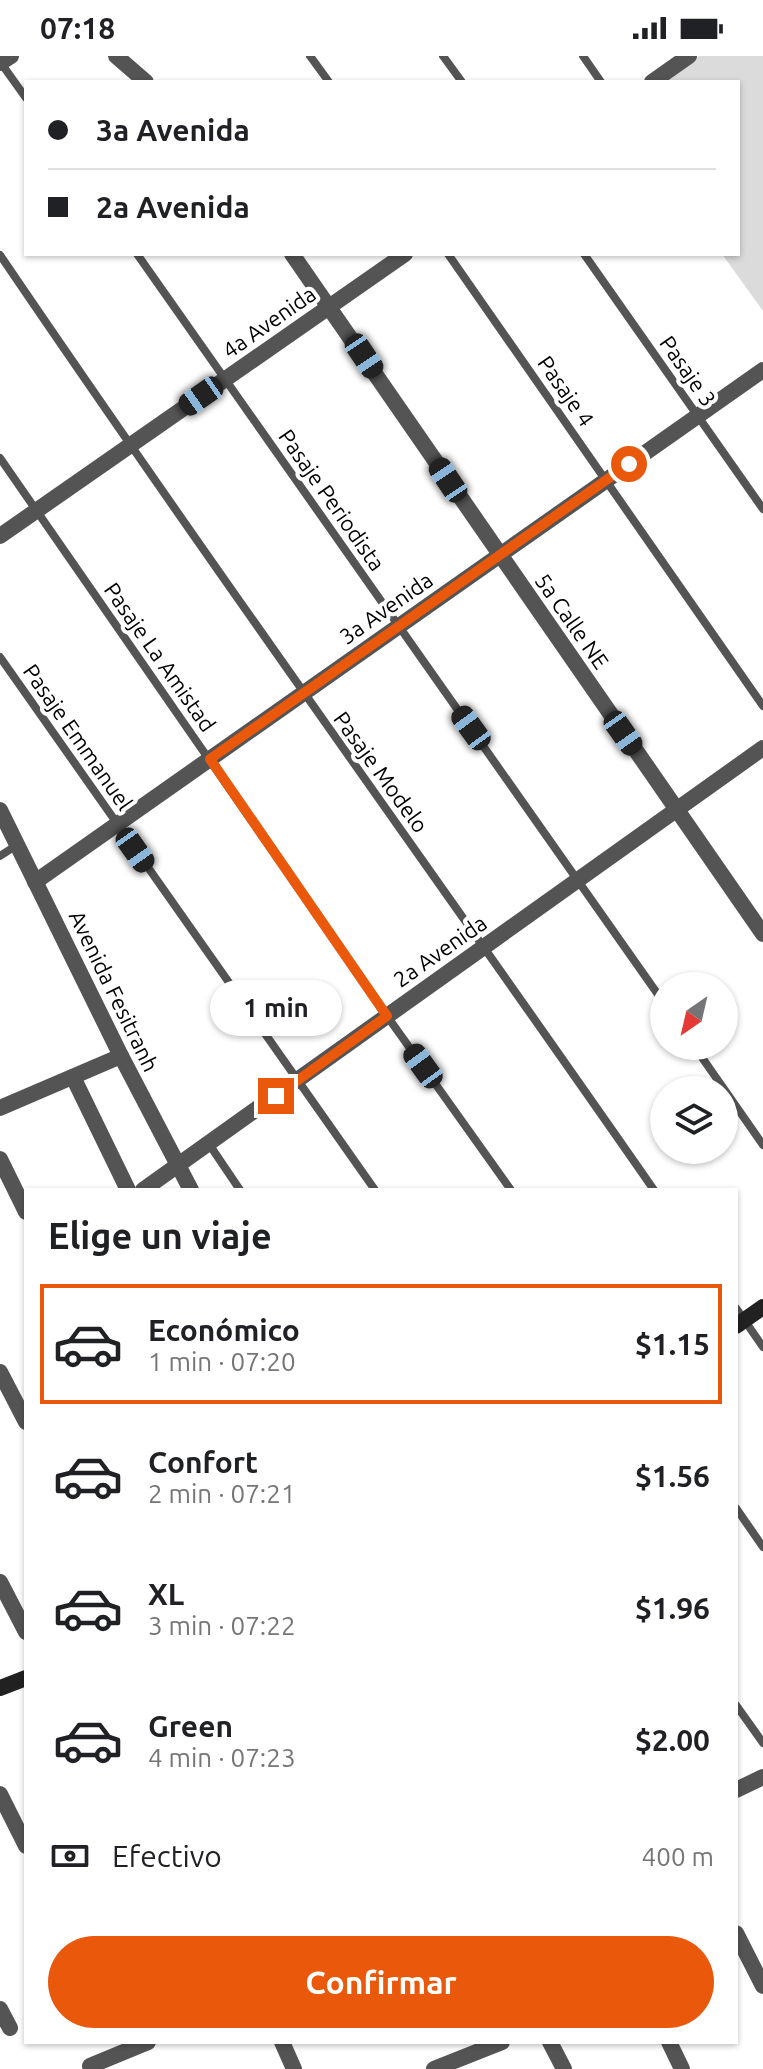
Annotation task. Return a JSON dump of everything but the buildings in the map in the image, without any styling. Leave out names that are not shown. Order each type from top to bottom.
[{"type":"street","points":[[116,56],[144,80]]},
{"type":"street","points":[[655,80],[689,56]]},
{"type":"street","name":"5a Calle NE","points":[[293,256],[763,934]]},
{"type":"street","name":"4a Avenida","points":[[0,536],[402,256]]},
{"type":"street","name":"3a Avenida","points":[[35,882],[763,370]]},
{"type":"street","name":"2a Avenida","points":[[146,1188],[763,748]]},
{"type":"street","name":"Avenida Fesitranh","points":[[0,810],[190,1188]]},
{"type":"street","points":[[0,1108],[121,1056]]},
{"type":"street","points":[[73,1077],[127,1188]]},
{"type":"street","points":[[0,1159],[24,1208]]},
{"type":"street","points":[[739,1318],[763,1307]]},
{"type":"street","points":[[0,1372],[4,1392],[24,1419]]},
{"type":"street","points":[[4,1392],[24,1383]]},
{"type":"street","points":[[0,1582],[24,1628]]},
{"type":"street","points":[[0,1688],[24,1679]]},
{"type":"street","points":[[738,1789],[763,1777]]},
{"type":"street","points":[[0,1794],[24,1842]]},
{"type":"street","points":[[738,1937],[763,1986]]},
{"type":"street","points":[[0,2009],[10,2028]]},
{"type":"street","points":[[283,2044],[294,2069]]},
{"type":"street","points":[[434,2069],[497,2044]]},
{"type":"street","points":[[551,2044],[564,2069]]},
{"type":"street","points":[[670,2044],[682,2069]]},
{"type":"street","points":[[90,2066],[127,2046]]},
{"type":"lane","points":[[310,56],[328,80]]},
{"type":"lane","points":[[443,56],[461,80]]},
{"type":"lane","points":[[583,56],[600,80]]},
{"type":"lane","points":[[4,61],[24,95]]},
{"type":"lane","name":"Pasaje Modelo","points":[[0,255],[303,694],[485,947],[653,1188]]},
{"type":"lane","name":"Pasaje Periodista","points":[[138,256],[650,983]]},
{"type":"lane","name":"Pasaje 4","points":[[449,256],[763,706]]},
{"type":"lane","name":"Pasaje 3","points":[[585,256],[763,509]]},
{"type":"lane","name":"Pasaje La Amistad","points":[[0,458],[510,1188]]},
{"type":"lane","name":"Pasaje Emmanuel","points":[[0,657],[374,1188]]},
{"type":"lane","points":[[0,856],[17,845]]},
{"type":"lane","points":[[704,1060],[763,1145]]},
{"type":"lane","points":[[209,1144],[239,1188]]},
{"type":"lane","points":[[739,1318],[763,1347]]},
{"type":"lane","points":[[738,1511],[763,1547]]},
{"type":"lane","points":[[738,1708],[763,1743]]},
{"type":"shaded area","points":[[699,56],[763,56],[763,311],[723,256],[740,256],[740,80],[666,80]]},
{"type":"route","points":[[276,1096],[387,1016],[210,759],[629,464]]}]
